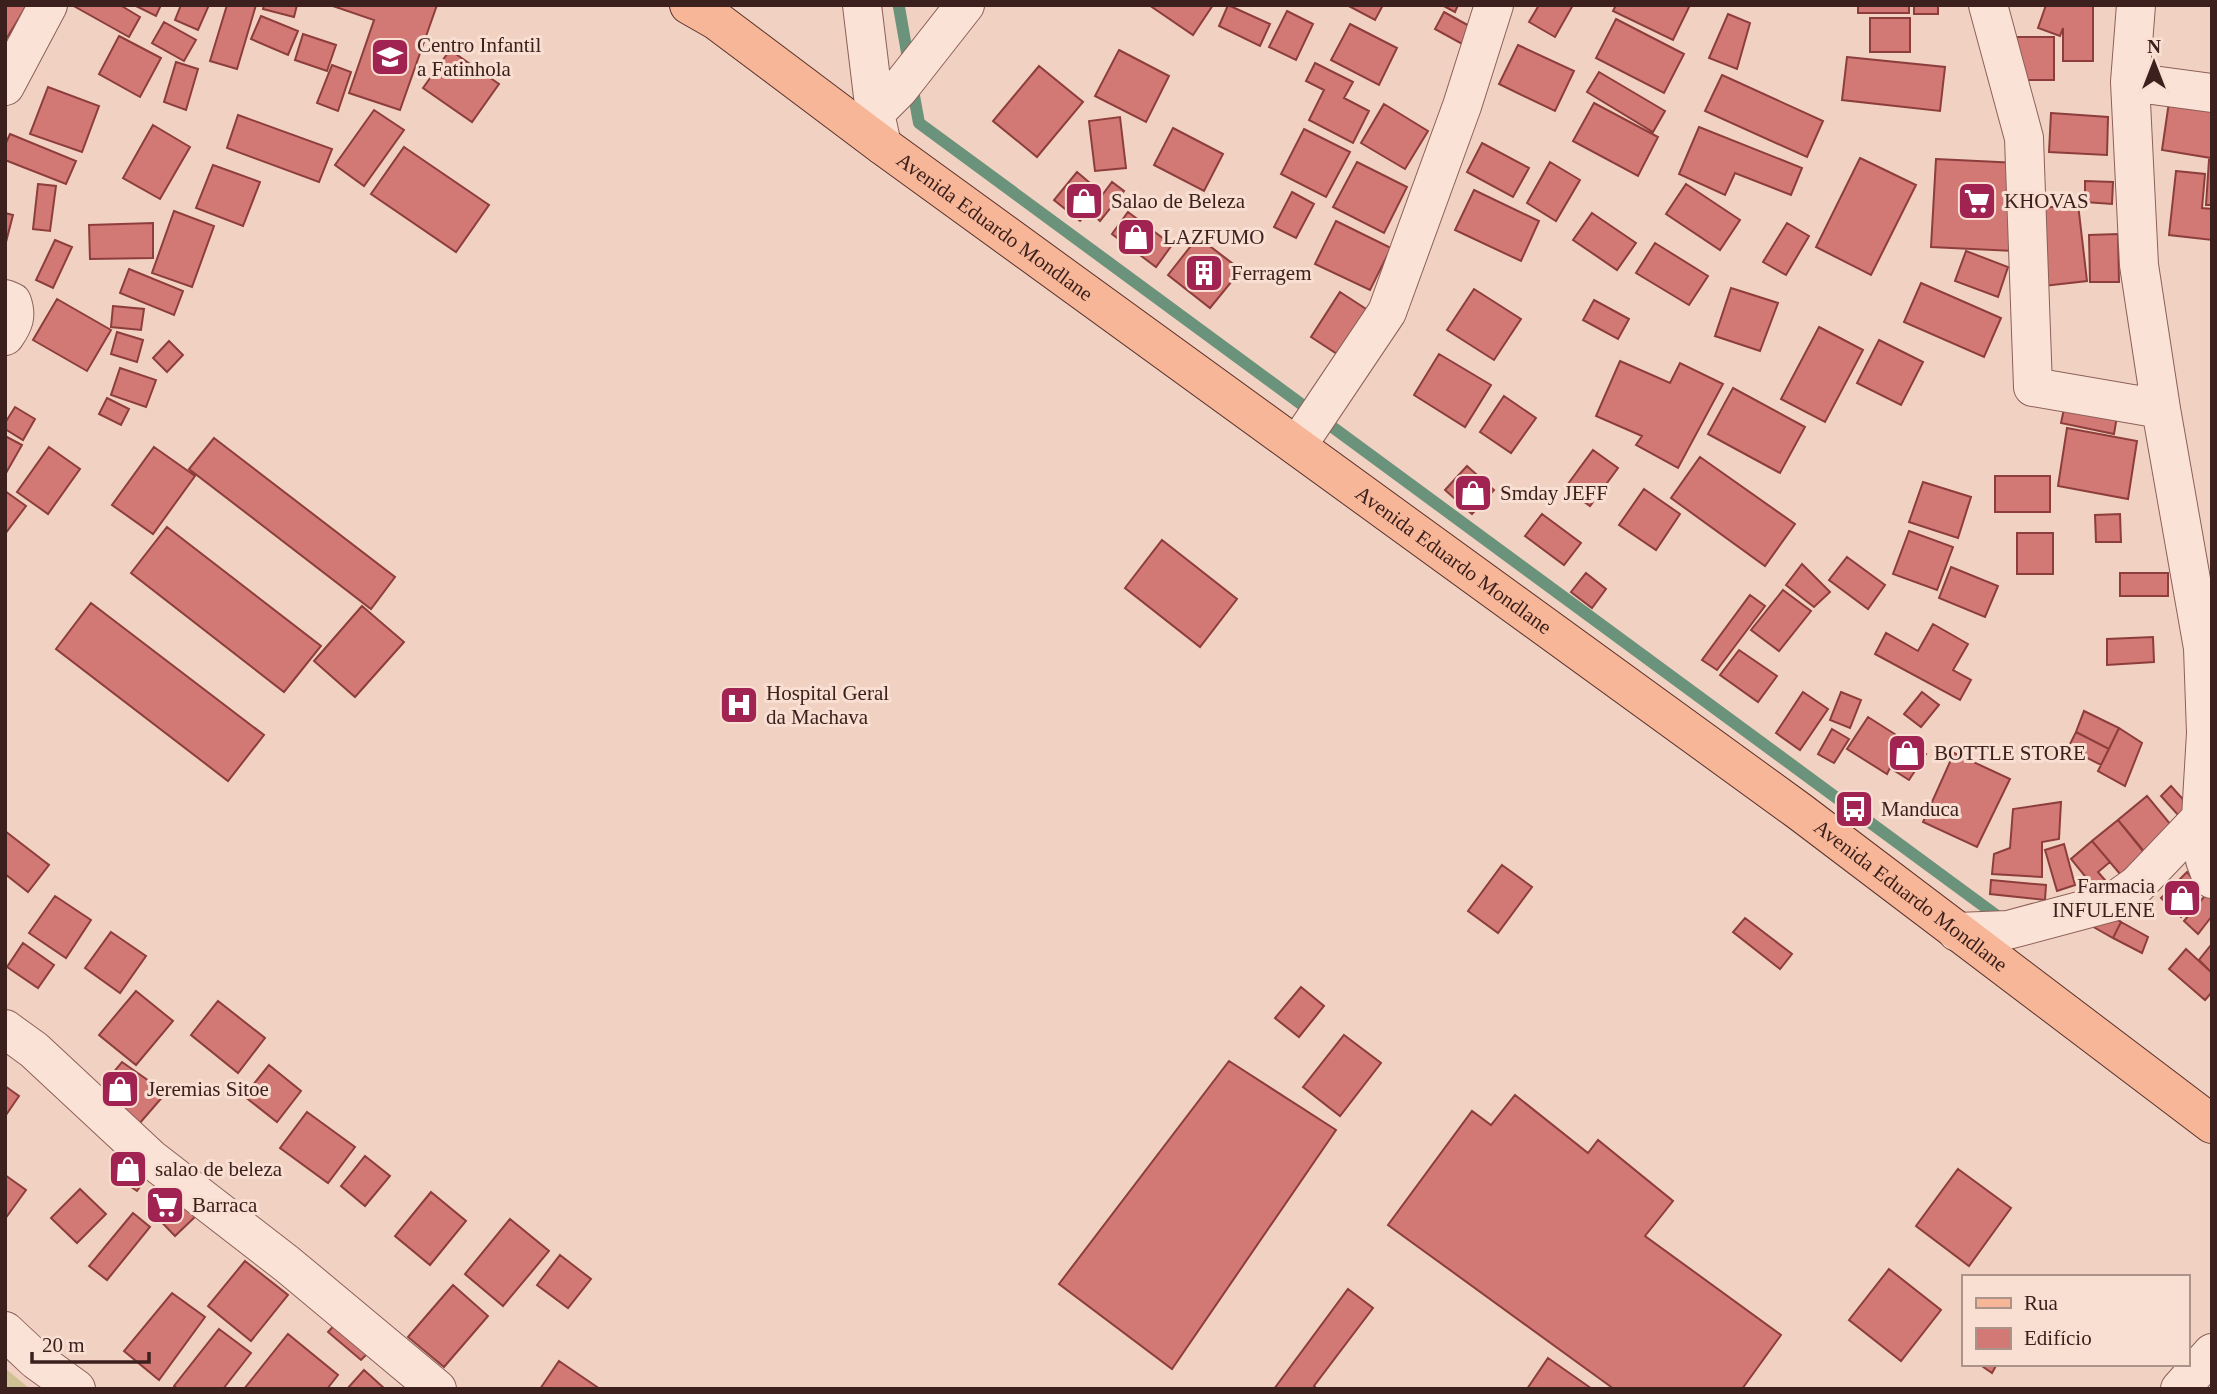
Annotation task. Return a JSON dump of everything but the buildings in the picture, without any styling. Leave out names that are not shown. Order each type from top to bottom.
[{"type":"main road","name":"Avenida Eduardo Mondlane","points":[[689,5],[879,129],[1297,446],[1799,811],[2212,1124]]},
{"type":"street","points":[[5,86],[48,5]]},
{"type":"street","points":[[862,5],[879,129]]},
{"type":"street","points":[[879,129],[900,89],[965,5]]},
{"type":"street","points":[[1297,446],[1387,312],[1462,106],[1494,5]]},
{"type":"street","points":[[1988,5],[2024,138],[2033,387],[2161,409]]},
{"type":"street","points":[[2136,5],[2130,82],[2139,265],[2203,648],[2206,733],[2201,818],[2205,860],[2212,878]]},
{"type":"street","points":[[2130,82],[2212,93]]},
{"type":"street","points":[[5,299],[12,302],[16,312],[14,323],[5,336]]},
{"type":"street","points":[[1957,932],[2008,930],[2113,902],[2137,885],[2201,818]]},
{"type":"street","points":[[5,1029],[34,1050],[150,1158],[286,1264],[437,1389]]},
{"type":"street","points":[[5,1331],[36,1360],[76,1389]]},
{"type":"street","points":[[2180,1389],[2212,1353]]},
{"type":"shaded area","points":[[5,1368],[30,1389],[5,1389]]},
{"type":"waterway","points":[[899,7],[909,64]]},
{"type":"waterway","points":[[912,85],[919,123],[2004,921]]},
{"type":"place","name":"Centro Infantil a Fatinhola","points":[[390,57]]},
{"type":"place","name":"Salao de Beleza","points":[[1084,201]]},
{"type":"place","name":"KHOVAS","points":[[1977,201]]},
{"type":"place","name":"LAZFUMO","points":[[1136,237]]},
{"type":"place","name":"Ferragem","points":[[1204,273]]},
{"type":"place","name":"Smday JEFF","points":[[1473,493]]},
{"type":"place","name":"Hospital Geral da Machava","points":[[739,705]]},
{"type":"place","name":"BOTTLE STORE","points":[[1907,753]]},
{"type":"place","name":"Manduca","points":[[1854,809]]},
{"type":"place","name":"Farmacia INFULENE","points":[[2182,898]]},
{"type":"place","name":"Jeremias Sitoe","points":[[120,1089]]},
{"type":"place","name":"salao de beleza","points":[[128,1169]]},
{"type":"place","name":"Barraca","points":[[165,1205]]}]
